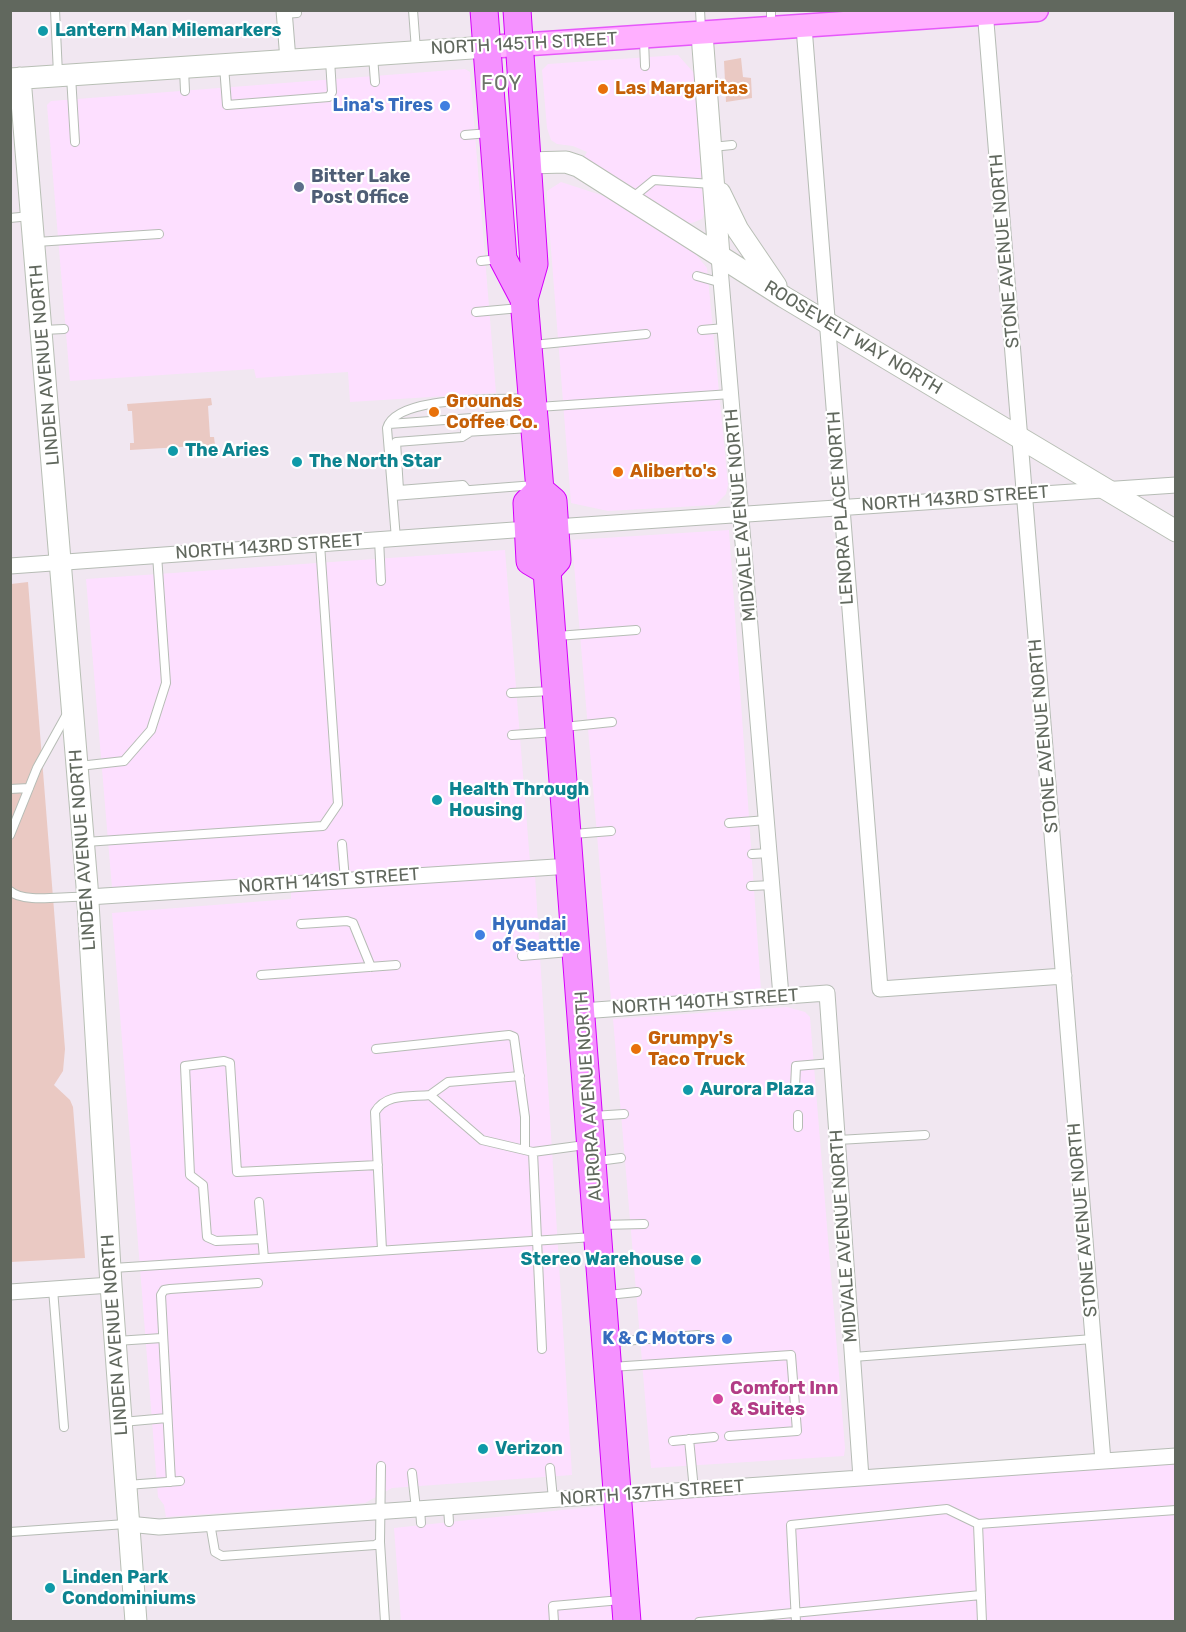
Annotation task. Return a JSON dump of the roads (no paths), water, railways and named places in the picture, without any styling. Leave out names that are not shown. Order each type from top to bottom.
[{"type":"highway","name":"AURORA AVENUE NORTH","points":[[484,10],[494,132],[492,260],[525,304]]},
{"type":"highway","name":"AURORA AVENUE NORTH","points":[[517,10],[534,264],[525,304],[540,487],[554,501],[557,560],[547,571],[627,1611]]},
{"type":"highway","points":[[540,487],[527,503],[528,529],[531,561],[547,571]]},
{"type":"main road","name":"NORTH 145TH STREET","points":[[487,47],[702,34],[771,20],[804,27],[1037,10]]},
{"type":"street","name":"STONE AVENUE NORTH","points":[[985,12],[1103,1461]]},
{"type":"street","points":[[288,13],[288,60]]},
{"type":"street","name":"LENORA PLACE NORTH","points":[[804,27],[828,322],[840,507],[880,989],[1064,976]]},
{"type":"street","name":"MIDVALE AVENUE NORTH","points":[[702,34],[781,996]]},
{"type":"street","name":"NORTH 145TH STREET","points":[[15,79],[487,47]]},
{"type":"street","name":"LINDEN AVENUE NORTH","points":[[15,79],[32,216],[84,842],[110,1277],[136,1622]]},
{"type":"street","name":"ROOSEVELT WAY NORTH","points":[[527,163],[566,162],[578,166],[784,297],[1176,531]]},
{"type":"street","points":[[713,180],[738,230],[784,297]]},
{"type":"street","name":"NORTH 143RD STREET","points":[[555,527],[1176,485]]},
{"type":"street","name":"NORTH 143RD STREET","points":[[10,566],[528,529]]},
{"type":"street","name":"NORTH 141ST STREET","points":[[88,897],[571,866]]},
{"type":"street","name":"MIDVALE AVENUE NORTH","points":[[827,993],[861,1478]]},
{"type":"street","name":"NORTH 140TH STREET","points":[[582,1011],[827,993]]},
{"type":"street","points":[[10,1292],[53,1289],[110,1277]]},
{"type":"street","name":"NORTH 137TH STREET","points":[[128,1524],[159,1527],[379,1512],[449,1514],[553,1499],[1176,1456]]},
{"type":"lane","points":[[55,10],[75,142]]},
{"type":"lane","points":[[413,10],[416,51]]},
{"type":"lane","points":[[700,10],[702,34]]},
{"type":"lane","points":[[644,37],[645,66]]},
{"type":"lane","points":[[373,54],[375,82]]},
{"type":"lane","points":[[224,64],[227,105],[329,97],[332,92],[330,57]]},
{"type":"lane","points":[[183,67],[185,91]]},
{"type":"lane","points":[[465,135],[494,132]]},
{"type":"lane","points":[[711,147],[732,145]]},
{"type":"lane","points":[[629,200],[654,180],[713,180]]},
{"type":"lane","points":[[10,218],[32,216]]},
{"type":"lane","points":[[34,242],[159,234]]},
{"type":"lane","points":[[698,276],[722,283]]},
{"type":"lane","points":[[476,312],[525,304]]},
{"type":"lane","points":[[42,330],[64,328]]},
{"type":"lane","points":[[702,330],[725,328]]},
{"type":"lane","points":[[528,345],[646,334]]},
{"type":"lane","points":[[389,424],[731,394]]},
{"type":"lane","points":[[396,539],[388,438],[389,424],[395,415],[414,406],[486,401],[534,411]]},
{"type":"lane","points":[[486,401],[488,417]]},
{"type":"lane","points":[[467,490],[463,484],[399,490],[396,442],[462,437],[470,432],[534,411]]},
{"type":"lane","points":[[388,438],[470,432]]},
{"type":"lane","points":[[393,496],[540,487]]},
{"type":"lane","points":[[379,540],[381,581]]},
{"type":"lane","points":[[84,842],[322,826],[338,804],[320,544]]},
{"type":"lane","points":[[78,766],[124,761],[151,730],[166,683],[157,555]]},
{"type":"lane","points":[[552,636],[636,630]]},
{"type":"lane","points":[[511,693],[556,691]]},
{"type":"lane","points":[[10,835],[29,788],[73,703]]},
{"type":"lane","points":[[512,735],[612,722]]},
{"type":"lane","points":[[10,789],[29,788]]},
{"type":"lane","points":[[729,823],[768,819]]},
{"type":"lane","points":[[568,835],[611,831]]},
{"type":"lane","points":[[342,844],[345,880]]},
{"type":"lane","points":[[752,854],[770,853]]},
{"type":"lane","points":[[752,886],[773,885]]},
{"type":"lane","points":[[10,891],[25,898],[68,895],[88,897]]},
{"type":"lane","points":[[301,924],[347,921],[352,923],[371,967]]},
{"type":"lane","points":[[522,956],[578,951]]},
{"type":"lane","points":[[261,975],[396,965]]},
{"type":"lane","points":[[376,1049],[509,1035],[514,1037],[529,1151],[542,1349]]},
{"type":"lane","points":[[262,1239],[216,1241],[207,1237],[203,1185],[190,1175],[185,1066],[224,1061],[230,1063],[237,1172],[378,1165]]},
{"type":"lane","points":[[795,1088],[796,1066],[832,1063]]},
{"type":"lane","points":[[382,1250],[375,1112],[381,1102],[390,1098],[430,1095],[448,1082],[520,1076]]},
{"type":"lane","points":[[430,1095],[482,1140],[529,1151],[593,1153],[621,1158]]},
{"type":"lane","points":[[590,1116],[624,1114]]},
{"type":"lane","points":[[798,1115],[798,1126]]},
{"type":"lane","points":[[838,1140],[925,1135]]},
{"type":"lane","points":[[259,1202],[264,1258]]},
{"type":"lane","points":[[110,1277],[264,1258],[536,1241],[644,1224]]},
{"type":"lane","points":[[125,1485],[176,1481],[167,1418],[160,1301],[164,1290],[258,1283]]},
{"type":"lane","points":[[53,1289],[64,1427]]},
{"type":"lane","points":[[603,1295],[637,1292]]},
{"type":"lane","points":[[608,1355],[698,1335]]},
{"type":"lane","points":[[115,1341],[162,1338]]},
{"type":"lane","points":[[853,1357],[1093,1339]]},
{"type":"lane","points":[[608,1355],[791,1355],[797,1431],[729,1436]]},
{"type":"lane","points":[[120,1422],[167,1418]]},
{"type":"lane","points":[[673,1441],[714,1437]]},
{"type":"lane","points":[[689,1439],[694,1490]]},
{"type":"lane","points":[[381,1466],[379,1512],[385,1622]]},
{"type":"lane","points":[[550,1468],[553,1499]]},
{"type":"lane","points":[[412,1473],[419,1514]]},
{"type":"lane","points":[[796,1617],[791,1525],[947,1509],[978,1524],[1176,1510]]},
{"type":"lane","points":[[210,1523],[215,1552],[222,1556],[380,1542]]},
{"type":"lane","points":[[10,1532],[128,1524]]},
{"type":"lane","points":[[978,1524],[982,1622]]},
{"type":"lane","points":[[699,1622],[796,1617],[981,1595]]},
{"type":"lane","points":[[554,1622],[553,1606],[627,1611]]},
{"type":"place","name":"Lantern Man Milemarkers","points":[[43,31]]},
{"type":"place","name":"Las Margaritas","points":[[603,89]]},
{"type":"place","name":"Lina's Tires","points":[[445,106]]},
{"type":"place","name":"Bitter Lake Post Office","points":[[299,187]]},
{"type":"place","name":"Grounds Coffee Co.","points":[[434,412]]},
{"type":"place","name":"The Aries","points":[[173,451]]},
{"type":"place","name":"The North Star","points":[[297,462]]},
{"type":"place","name":"Aliberto's","points":[[618,472]]},
{"type":"place","name":"Health Through Housing","points":[[437,800]]},
{"type":"place","name":"Hyundai of Seattle","points":[[480,935]]},
{"type":"place","name":"Grumpy's Taco Truck","points":[[636,1049]]},
{"type":"place","name":"Aurora Plaza","points":[[688,1090]]},
{"type":"place","name":"Stereo Warehouse","points":[[696,1260]]},
{"type":"place","name":"K & C Motors","points":[[727,1339]]},
{"type":"place","name":"Comfort Inn & Suites","points":[[718,1399]]},
{"type":"place","name":"Verizon","points":[[483,1449]]},
{"type":"place","name":"Linden Park Condominiums","points":[[50,1588]]},
{"type":"district","name":"FOY","points":[[502,84]]}]
